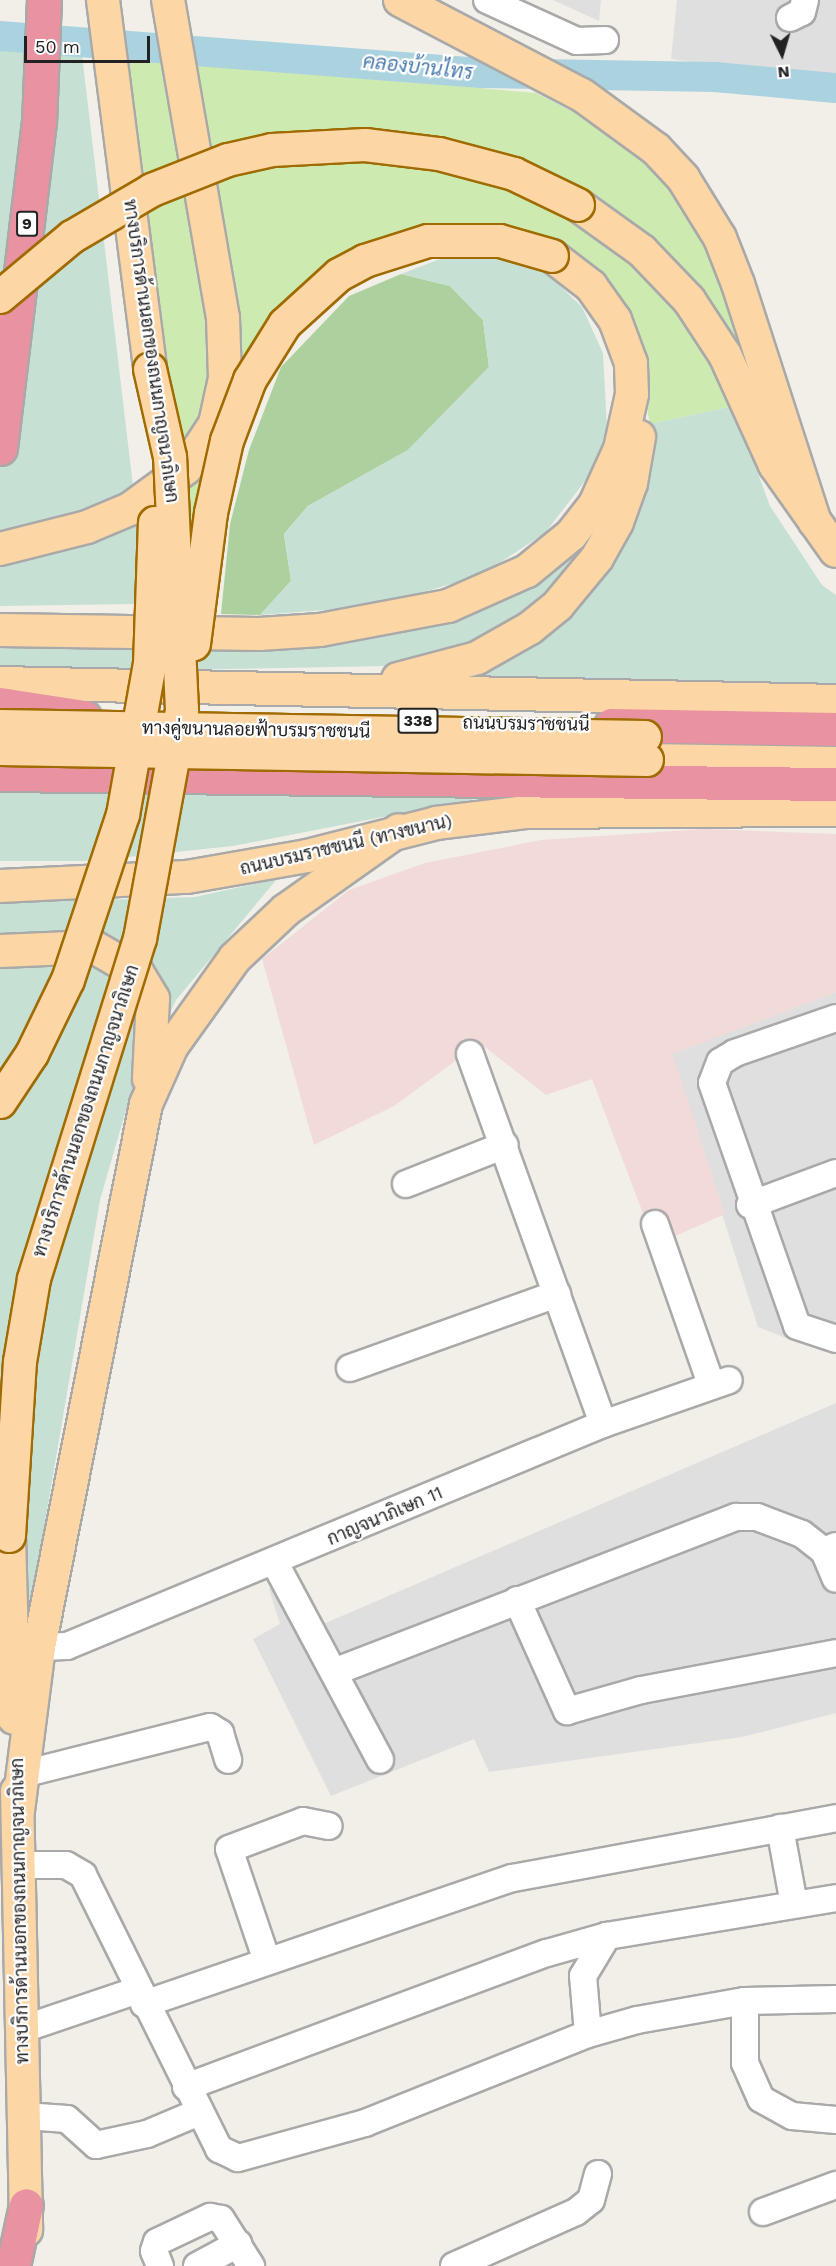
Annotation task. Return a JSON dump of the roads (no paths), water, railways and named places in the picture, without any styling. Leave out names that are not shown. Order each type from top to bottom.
[{"type":"highway","name":"9","points":[[0,448],[39,123],[44,0]]},
{"type":"highway","points":[[0,704],[84,717]]},
{"type":"highway","name":"ถนนบรมราชชนนี","points":[[0,716],[836,729]]},
{"type":"highway","points":[[0,774],[836,784]]},
{"type":"highway","points":[[13,2266],[26,2205]]},
{"type":"main road","name":"ทางบริการด้านนอกของถนนกาญจนาภิเษก","points":[[27,2266],[21,1865],[9,1536],[20,1362],[34,1279],[140,939],[182,710],[171,469],[150,369],[103,0]]},
{"type":"main road","points":[[0,549],[87,527],[130,509],[186,468],[215,424],[225,378],[223,318],[181,98],[168,0]]},
{"type":"main road","points":[[400,0],[612,114],[683,178],[720,238],[815,522]]},
{"type":"main road","points":[[0,297],[72,237],[152,190],[228,160],[272,150],[365,145],[439,154],[514,174],[578,205],[642,251],[689,300],[725,355],[775,465],[836,551]]},
{"type":"main road","points":[[182,710],[227,441],[250,380],[285,324],[339,275],[417,244],[467,238],[552,256],[605,304],[631,363],[639,417],[631,483],[609,538],[571,591],[530,628],[477,658],[428,674],[320,690]]},
{"type":"main road","points":[[0,630],[259,634],[320,630],[395,620],[492,590],[552,553],[595,504],[627,426],[631,363]]},
{"type":"main road","points":[[0,1102],[32,1054],[68,980],[103,885],[135,763],[155,607],[150,369]]},
{"type":"main road","name":"338","points":[[0,683],[836,701]]},
{"type":"main road","name":"ทางคู่ขนานลอยฟ้าบรมราชชนนี","points":[[0,726],[836,741]]},
{"type":"main road","name":"ทางคู่ขนานลอยฟ้าบรมราชชนนี","points":[[0,749],[836,763]]},
{"type":"main road","name":"ถนนบรมราชชนนี (ทางขนาน)","points":[[0,886],[187,877],[307,856],[399,830],[571,809],[836,810]]},
{"type":"main road","points":[[147,1104],[172,1046],[235,958],[286,910],[399,830]]},
{"type":"main road","points":[[0,951],[94,946],[137,972],[150,992],[154,1017],[147,1104],[39,1647],[18,1811]]},
{"type":"street","points":[[487,0],[577,41],[605,40]]},
{"type":"street","points":[[836,1018],[735,1053],[715,1072],[713,1096],[750,1205],[796,1326],[836,1339]]},
{"type":"street","points":[[470,1054],[505,1146],[603,1424]]},
{"type":"street","points":[[406,1184],[505,1146]]},
{"type":"street","points":[[750,1205],[836,1173]]},
{"type":"street","name":"กาญจนาภิเษก 11","points":[[39,1647],[67,1646],[275,1563],[603,1424],[720,1382],[655,1224]]},
{"type":"street","points":[[350,1368],[557,1294]]},
{"type":"street","points":[[334,1672],[736,1517],[757,1517],[802,1534],[830,1549],[836,1580]]},
{"type":"street","points":[[275,1563],[380,1760]]},
{"type":"street","points":[[517,1600],[567,1711],[641,1690],[836,1653]]},
{"type":"street","points":[[23,1774],[210,1727],[220,1733],[228,1760]]},
{"type":"street","points":[[23,2029],[267,1961],[513,1878],[836,1818]]},
{"type":"street","points":[[267,1961],[229,1849],[303,1821],[329,1826]]},
{"type":"street","points":[[780,1828],[794,1904]]},
{"type":"street","points":[[21,1865],[66,1865],[83,1875],[141,1997],[219,2148],[244,2156],[365,2123],[588,2034],[745,2001],[836,1999]]},
{"type":"street","points":[[186,2087],[547,1953],[607,1936],[836,1898]]},
{"type":"street","points":[[588,2034],[583,1976],[607,1936]]},
{"type":"street","points":[[745,2001],[745,2063],[760,2099],[792,2116],[836,2120]]},
{"type":"street","points":[[25,2116],[67,2119],[96,2145],[147,2134],[199,2112]]},
{"type":"street","points":[[454,2266],[576,2212],[591,2200],[598,2174]]},
{"type":"street","points":[[763,2212],[836,2185]]},
{"type":"street","points":[[160,2266],[154,2251],[157,2242],[210,2217],[221,2219],[251,2266]]},
{"type":"street","points":[[197,2266],[238,2244]]},
{"type":"waterway","name":"คลองบ้านไทร","points":[[0,36],[484,73],[715,77],[836,88]]}]
